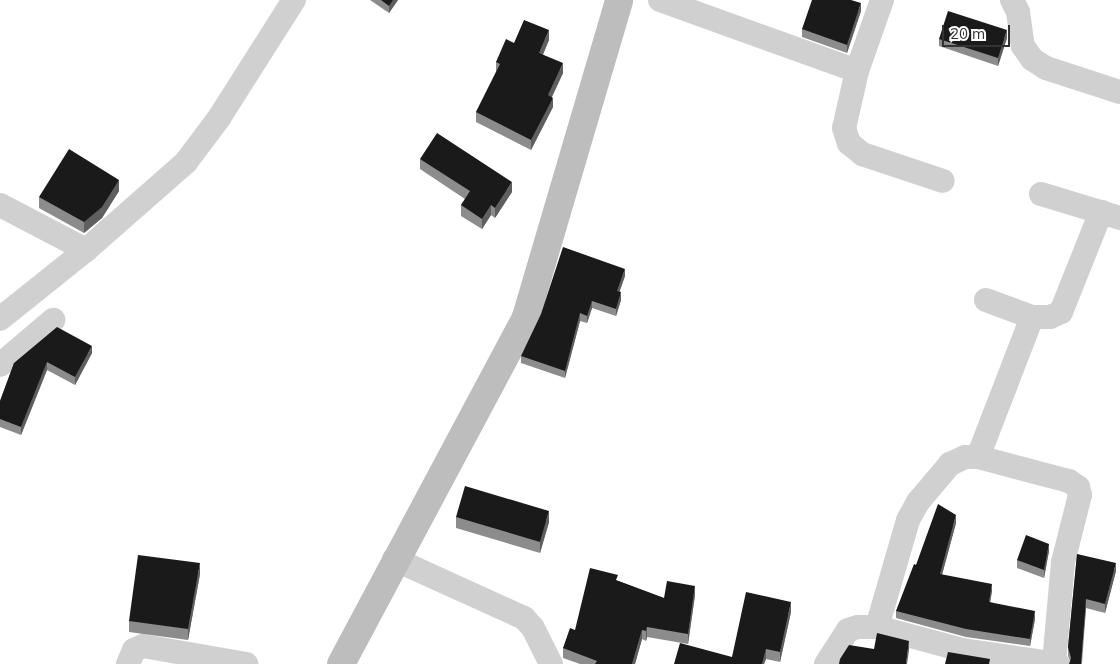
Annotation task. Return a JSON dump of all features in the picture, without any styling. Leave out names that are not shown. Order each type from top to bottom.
[{"type":"street","points":[[0,319],[86,250],[186,162],[219,118],[294,0]]},
{"type":"street","points":[[341,664],[394,559],[526,317],[619,0]]},
{"type":"street","points":[[660,0],[857,71]]},
{"type":"street","points":[[882,0],[857,71],[844,128],[849,143],[862,154],[943,181]]},
{"type":"street","points":[[1012,0],[1018,12],[1023,46],[1032,59],[1046,68],[1120,92]]},
{"type":"street","points":[[986,300],[1032,316],[1050,318],[1061,312],[1110,215],[1041,194]]},
{"type":"street","points":[[0,205],[86,250]]},
{"type":"street","points":[[978,457],[1032,316]]},
{"type":"street","points":[[0,365],[53,320]]},
{"type":"street","points":[[826,664],[848,630],[877,627],[963,650],[1019,661],[1056,664],[1063,562],[1080,494],[1078,487],[1069,481],[978,457],[965,457],[950,464],[918,502],[908,520],[877,627]]},
{"type":"street","points":[[394,559],[524,618],[533,628],[551,664]]},
{"type":"street","points":[[128,664],[134,650],[143,646],[246,664]]},
{"type":"building","points":[[381,0],[393,0],[389,6]]},
{"type":"building","points":[[812,0],[851,0],[861,3],[847,45],[802,29]]},
{"type":"building","points":[[948,11],[1007,30],[998,58],[939,39]]},
{"type":"building","points":[[524,20],[549,30],[539,53],[563,63],[548,95],[553,98],[531,140],[476,112],[500,64],[496,62],[506,39],[514,43]]},
{"type":"building","points":[[437,133],[512,182],[495,208],[491,205],[482,219],[461,205],[470,191],[420,159]]},
{"type":"building","points":[[69,149],[119,180],[102,207],[84,222],[39,197]]},
{"type":"building","points":[[563,247],[625,269],[617,291],[621,292],[616,309],[592,301],[587,316],[580,313],[565,371],[521,356],[541,314]]},
{"type":"building","points":[[57,327],[92,346],[75,377],[47,362],[21,427],[0,419],[0,401],[14,363]]},
{"type":"building","points":[[465,486],[549,511],[540,542],[456,517]]},
{"type":"building","points":[[938,504],[956,515],[940,574],[992,584],[989,602],[1035,611],[1030,639],[966,629],[896,611],[914,564],[916,565]]},
{"type":"building","points":[[1026,535],[1049,544],[1044,570],[1017,560]]},
{"type":"building","points":[[1077,554],[1116,563],[1105,604],[1086,599],[1081,664],[1069,664],[1071,658],[1068,647]]},
{"type":"building","points":[[138,555],[200,563],[188,629],[129,621]]},
{"type":"building","points":[[590,568],[618,575],[616,580],[664,598],[667,581],[695,586],[688,634],[647,627],[646,631],[642,630],[632,664],[595,664],[597,661],[563,648],[570,628],[575,630]]},
{"type":"building","points":[[746,592],[791,602],[780,652],[766,649],[762,664],[674,664],[680,643],[732,657]]},
{"type":"building","points":[[877,633],[909,641],[906,664],[839,664],[849,645],[874,649]]},
{"type":"building","points":[[948,652],[990,659],[989,664],[945,664]]}]
